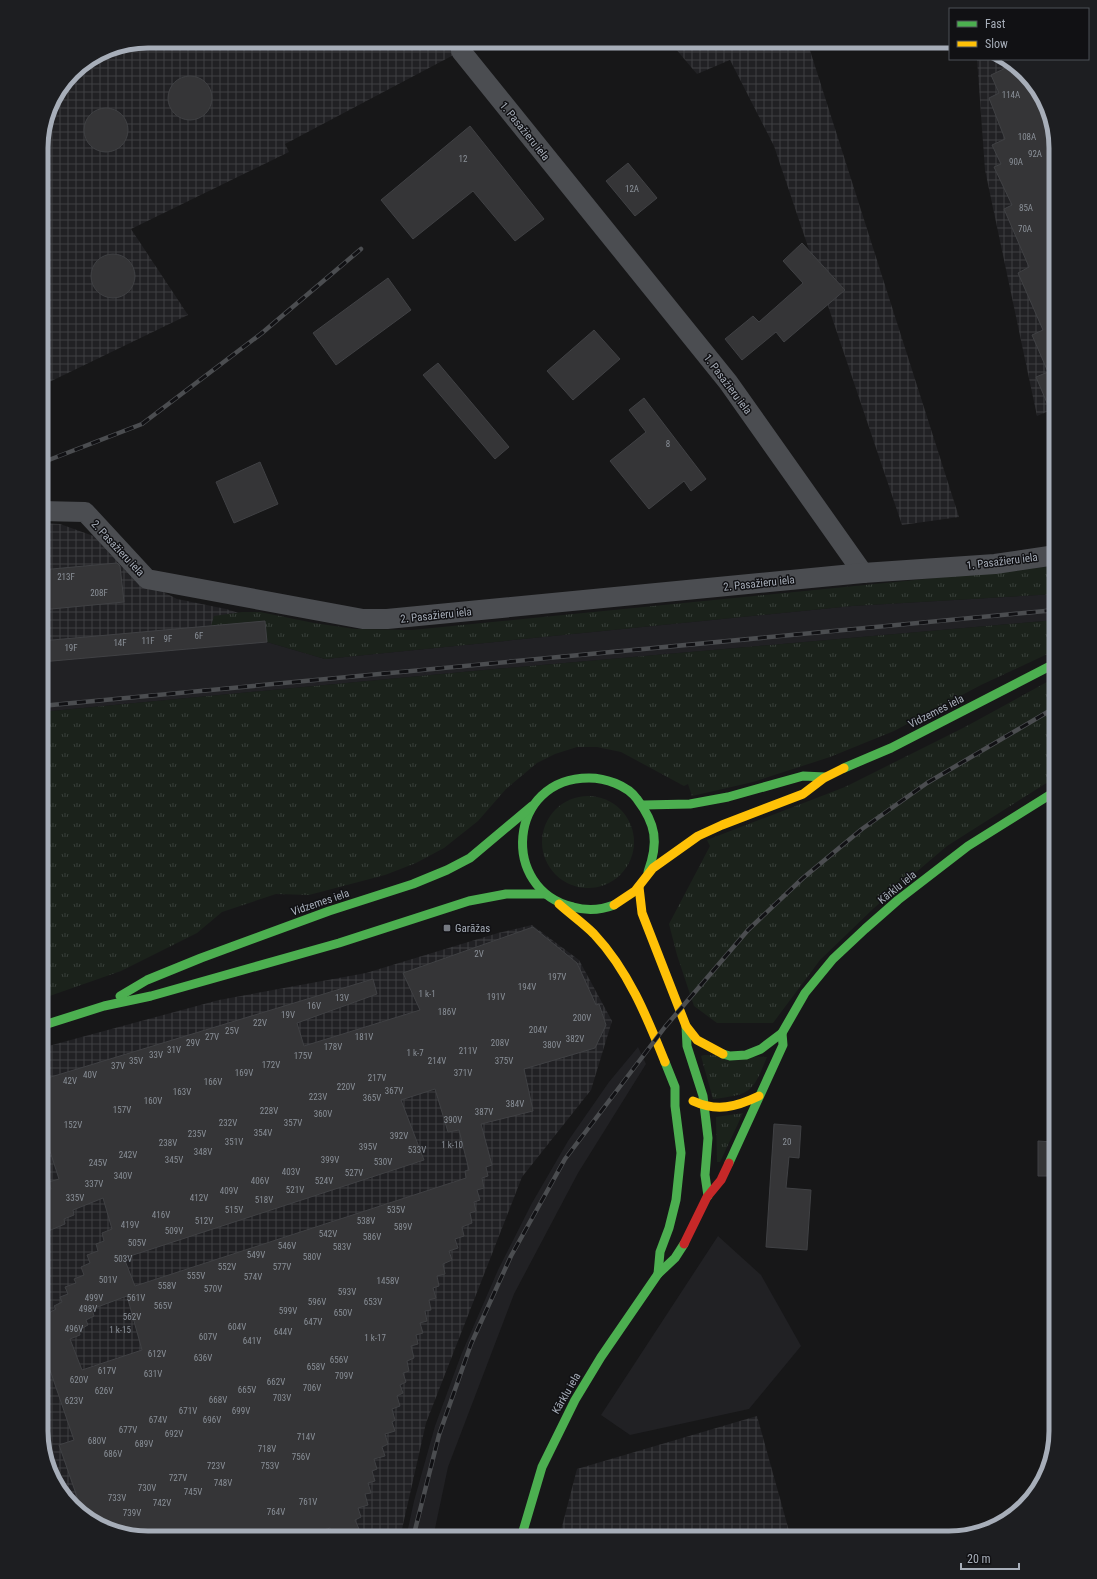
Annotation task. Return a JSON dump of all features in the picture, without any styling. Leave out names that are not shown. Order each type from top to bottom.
[{"type":"street","name":"1. Pasažieru iela","points":[[461,51],[728,382],[863,573],[995,564],[1049,556]]},
{"type":"street","name":"2. Pasažieru iela","points":[[48,511],[85,512],[147,579],[364,619],[388,619],[863,573]]},
{"type":"street","name":"Vidzemes iela","points":[[648,872],[701,834],[809,791],[825,777],[890,748],[1049,667]]},
{"type":"street","name":"Vidzemes iela","points":[[104,1006],[147,980],[201,958],[329,911],[413,884],[447,870],[470,858],[533,804],[548,789],[567,779],[589,776],[610,780],[629,790],[644,805],[652,821],[655,839],[654,855],[648,872],[639,887],[622,901],[602,909],[580,910],[559,903],[545,894],[531,878],[526,868],[522,852],[522,835],[526,819],[533,804]]},
{"type":"street","name":"Vidzemes iela","points":[[644,805],[690,804],[728,797],[803,776],[825,777]]},
{"type":"street","name":"Kārklu iela","points":[[639,887],[642,913],[686,1026],[697,1040],[715,1051],[730,1056],[746,1055],[761,1050],[782,1033],[805,993],[833,959],[898,900],[968,846],[1049,795]]},
{"type":"street","name":"Vidzemes iela","points":[[48,1024],[104,1006],[151,996],[339,943],[469,901],[506,894],[545,894]]},
{"type":"street","points":[[559,903],[598,939],[618,965],[635,994],[675,1087],[689,1099],[705,1108],[716,1109],[739,1106],[759,1096]]},
{"type":"street","name":"Kārklu iela","points":[[686,1026],[687,1046],[703,1096],[705,1108],[708,1138],[705,1175],[708,1196]]},
{"type":"street","name":"Kārklu iela","points":[[523,1531],[528,1511],[551,1446],[568,1412],[607,1349],[658,1274],[670,1266],[692,1231],[708,1196],[721,1180],[783,1045],[782,1033]]},
{"type":"street","points":[[658,1274],[657,1259],[671,1221],[680,1163],[680,1136],[673,1101],[675,1087]]},
{"type":"shaded area","points":[[142,48],[467,48],[285,144],[289,152],[131,229],[188,315],[48,383],[48,142],[51,122],[61,98],[77,77],[104,58],[116,53]]},
{"type":"shaded area","points":[[675,48],[809,48],[959,517],[902,525],[774,146],[730,60],[697,74]]},
{"type":"shaded area","points":[[977,60],[997,60],[1020,77],[1036,98],[1046,122],[1048,135],[1049,411],[1037,416],[985,170]]},
{"type":"shaded area","points":[[48,523],[60,524],[99,538],[134,577],[177,599],[226,609],[265,621],[267,642],[48,661]]},
{"type":"shaded area","points":[[1049,594],[1049,621],[484,670],[48,711],[48,661],[267,642],[325,659],[852,606]]},
{"type":"shaded area","points":[[532,925],[579,960],[612,1021],[591,1090],[522,1177],[426,1423],[402,1531],[142,1531],[116,1526],[92,1514],[77,1502],[61,1481],[51,1457],[49,1444],[48,1046],[219,1000],[366,973],[498,933]]},
{"type":"shaded area","points":[[638,1047],[646,1064],[578,1173],[514,1294],[448,1467],[434,1531],[408,1531],[414,1501],[435,1426],[461,1355],[498,1270],[532,1203],[568,1141],[609,1082]]},
{"type":"shaded area","points":[[718,1236],[761,1275],[801,1346],[749,1409],[630,1435],[601,1415]]},
{"type":"shaded area","points":[[757,1416],[789,1531],[561,1531],[577,1469]]},
{"type":"green space","points":[[1049,567],[1049,594],[852,606],[325,659],[267,642],[265,621],[211,626],[214,616],[242,612],[260,612],[314,623],[355,629],[412,630]]},
{"type":"green space","points":[[1049,621],[1049,653],[981,685],[894,731],[830,757],[753,782],[692,796],[688,784],[684,786],[621,752],[597,747],[577,747],[555,754],[537,763],[506,789],[478,821],[444,848],[416,863],[385,875],[309,895],[276,894],[222,912],[197,933],[121,971],[48,997],[48,711],[484,670]]},
{"type":"green space","points":[[1049,681],[1049,781],[947,846],[874,908],[820,960],[773,1023],[717,1023],[694,1006],[677,955],[669,924],[710,846],[707,840],[845,787],[965,727]]},
{"type":"green space","points":[[588,796],[605,800],[620,810],[630,825],[634,842],[630,859],[620,874],[605,884],[588,888],[571,884],[556,874],[546,859],[542,842],[546,825],[556,810],[571,800]]},
{"type":"green space","points":[[701,1056],[767,1057],[758,1078],[749,1090],[736,1095],[713,1099]]},
{"type":"green space","points":[[743,1113],[720,1162],[717,1162],[716,1117]]},
{"type":"building","points":[[1007,67],[1020,77],[1036,98],[1046,122],[1049,148],[1049,408],[1036,377],[1048,372],[1032,335],[1043,330],[1018,273],[1029,267],[1004,209],[1012,205],[994,167],[1001,164],[992,145],[1005,139],[989,98],[999,93],[991,75]]},
{"type":"building","points":[[186,76],[194,76],[206,82],[212,94],[212,102],[206,114],[194,120],[186,120],[174,114],[168,102],[168,94],[174,82]]},
{"type":"building","points":[[110,108],[115,109],[122,114],[127,121],[127,139],[122,146],[115,151],[102,152],[97,151],[90,146],[85,139],[84,126],[85,121],[90,114],[97,109]]},
{"type":"building","points":[[470,126],[544,219],[515,241],[473,191],[413,239],[381,200]]},
{"type":"building","points":[[628,163],[657,198],[635,216],[606,181]]},
{"type":"building","points":[[802,243],[845,290],[784,342],[776,332],[742,360],[725,339],[753,316],[759,322],[803,283],[783,261]]},
{"type":"building","points":[[109,254],[117,254],[129,260],[135,272],[135,280],[129,292],[117,298],[109,298],[97,292],[91,280],[91,272],[97,260]]},
{"type":"building","points":[[388,278],[411,310],[336,365],[313,333]]},
{"type":"building","points":[[594,330],[620,359],[573,400],[547,371]]},
{"type":"building","points":[[438,363],[509,447],[495,459],[423,375]]},
{"type":"building","points":[[644,398],[706,479],[691,491],[684,481],[649,509],[610,461],[646,432],[629,410]]},
{"type":"building","points":[[260,462],[278,504],[234,523],[216,482]]},
{"type":"building","points":[[117,563],[120,566],[124,602],[48,609],[48,569]]},
{"type":"building","points":[[265,621],[267,642],[48,661],[48,640]]},
{"type":"building","points":[[533,927],[577,963],[596,1005],[599,1004],[606,1025],[595,1048],[524,1069],[533,1111],[481,1124],[492,1165],[486,1167],[488,1176],[482,1178],[484,1188],[477,1190],[480,1200],[474,1202],[476,1211],[470,1213],[472,1223],[462,1227],[464,1236],[455,1239],[458,1248],[449,1251],[452,1260],[443,1264],[445,1274],[437,1276],[439,1286],[433,1288],[436,1298],[429,1300],[431,1310],[425,1311],[427,1321],[420,1323],[423,1333],[416,1335],[418,1344],[411,1346],[414,1358],[407,1361],[409,1371],[403,1373],[406,1382],[400,1385],[403,1393],[397,1396],[400,1406],[392,1409],[395,1420],[392,1422],[395,1431],[385,1434],[388,1444],[382,1447],[385,1456],[374,1459],[377,1469],[372,1471],[375,1481],[368,1483],[371,1493],[365,1494],[368,1505],[358,1508],[361,1517],[355,1520],[359,1529],[354,1531],[331,1531],[330,1528],[321,1531],[142,1531],[116,1526],[92,1514],[80,1504],[59,1445],[74,1440],[50,1370],[48,1371],[48,1313],[56,1309],[54,1306],[62,1302],[60,1297],[68,1294],[65,1287],[76,1283],[74,1279],[84,1275],[81,1267],[90,1263],[87,1255],[98,1251],[96,1244],[104,1241],[102,1233],[112,1229],[103,1198],[73,1210],[74,1215],[64,1219],[65,1224],[48,1231],[48,1190],[51,1189],[49,1182],[59,1179],[48,1148],[48,1078],[373,979],[377,994],[297,1023],[304,1046],[420,1010],[403,973]],"holes":[[[435,1089],[448,1132],[459,1130],[469,1170],[465,1171],[466,1178],[135,1286],[124,1258],[424,1160],[401,1100]],[[127,1296],[142,1350],[82,1370],[70,1339],[80,1335],[79,1330],[88,1325],[86,1320],[94,1316],[92,1309]]]},
{"type":"building","points":[[774,1124],[801,1126],[799,1158],[789,1157],[786,1188],[811,1190],[807,1250],[766,1247]]},
{"type":"building","points":[[1038,1141],[1049,1142],[1049,1176],[1038,1176]]},
{"type":"railway","points":[[48,460],[142,424],[262,333],[361,249]]},
{"type":"railway","points":[[48,705],[1049,611]]},
{"type":"railway","points":[[415,1531],[439,1435],[471,1344],[511,1256],[565,1159],[665,1027],[748,930],[803,878],[862,829],[927,783],[1049,711]]},
{"type":"traffic: fast","points":[[844,768],[891,748],[1049,667]]},
{"type":"traffic: fast","points":[[644,805],[690,804],[728,797],[803,776],[825,777]]},
{"type":"traffic: fast","points":[[614,905],[594,909],[573,907],[549,897],[533,880],[524,859],[523,836],[529,814],[542,796],[562,783],[589,778],[609,781],[628,790],[637,799],[652,825],[654,834],[654,851],[648,872]]},
{"type":"traffic: fast","points":[[723,1054],[730,1056],[746,1055],[761,1049],[782,1033],[805,993],[833,959],[865,929],[898,900],[968,846],[1049,795]]},
{"type":"traffic: fast","points":[[120,996],[147,980],[201,958],[329,911],[413,884],[447,870],[470,858],[532,806]]},
{"type":"traffic: fast","points":[[48,1024],[104,1006],[151,996],[339,943],[469,901],[506,894],[545,894]]},
{"type":"traffic: fast","points":[[686,1026],[687,1046],[703,1096],[708,1138],[705,1175],[708,1196]]},
{"type":"traffic: fast","points":[[729,1163],[783,1045],[782,1033]]},
{"type":"traffic: fast","points":[[658,1274],[660,1252],[669,1228],[676,1200],[681,1153],[675,1106],[675,1087],[665,1062]]},
{"type":"traffic: fast","points":[[523,1531],[542,1467],[575,1400],[601,1357],[658,1274],[675,1258],[684,1244]]},
{"type":"traffic: slow","points":[[614,905],[635,891],[653,868],[698,836],[722,825],[803,794],[824,778],[844,768]]},
{"type":"traffic: slow","points":[[639,887],[642,913],[686,1026],[697,1040],[723,1054]]},
{"type":"traffic: slow","points":[[559,904],[594,934],[617,963],[627,978],[644,1011],[665,1062]]},
{"type":"traffic: slow","points":[[693,1101],[710,1106],[726,1107],[742,1103],[759,1096]]},
{"type":"traffic: jam","points":[[684,1244],[707,1197],[721,1180],[729,1163]]},
{"type":"place","name":"Garāžas","points":[[447,928]]}]
